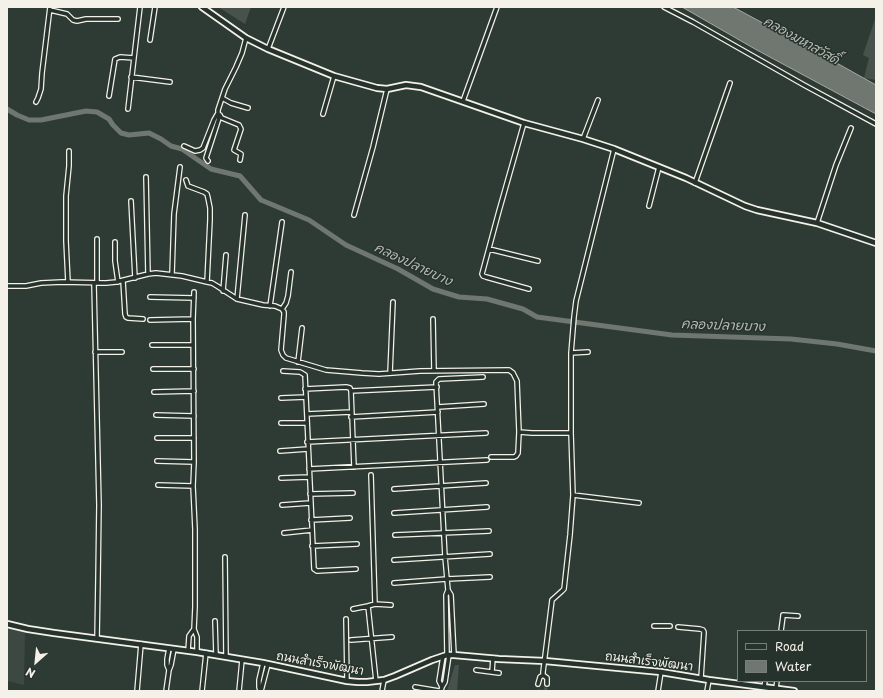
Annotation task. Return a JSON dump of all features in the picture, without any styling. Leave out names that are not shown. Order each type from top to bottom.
[{"type":"street","points":[[128,109],[140,7]]},
{"type":"street","points":[[150,40],[155,7]]},
{"type":"street","points":[[202,7],[246,38],[268,49],[334,76],[377,88],[387,89],[406,85],[417,86],[524,123],[614,149],[659,167],[745,206],[817,223],[876,243]]},
{"type":"street","points":[[268,49],[284,7]]},
{"type":"street","points":[[463,101],[497,7]]},
{"type":"street","points":[[664,7],[876,124]]},
{"type":"street","points":[[36,102],[41,89],[43,60],[50,8],[67,14],[73,20],[77,21],[86,19],[118,19]]},
{"type":"street","points":[[208,161],[206,158],[219,114],[218,110],[225,88],[242,53],[246,38]]},
{"type":"street","points":[[109,96],[115,59],[120,56],[134,58]]},
{"type":"street","points":[[322,114],[334,76]]},
{"type":"street","points":[[131,77],[170,82]]},
{"type":"street","points":[[695,183],[730,83]]},
{"type":"street","points":[[354,215],[387,89]]},
{"type":"street","points":[[222,98],[230,104],[248,108]]},
{"type":"street","points":[[583,139],[598,100]]},
{"type":"street","points":[[184,146],[195,151],[203,148],[214,120],[219,114]]},
{"type":"street","points":[[219,114],[222,118],[239,125],[241,129],[234,150],[240,154],[240,160]]},
{"type":"street","points":[[524,123],[499,211],[483,276],[529,289]]},
{"type":"street","points":[[817,223],[836,165],[852,128]]},
{"type":"street","points":[[538,684],[540,677],[543,674],[552,600],[564,589],[570,536],[573,495],[571,353],[576,301],[614,149]]},
{"type":"street","points":[[68,282],[66,196],[69,151]]},
{"type":"street","points":[[172,274],[174,214],[180,167]]},
{"type":"street","points":[[649,206],[659,167]]},
{"type":"street","points":[[146,177],[148,274]]},
{"type":"street","points":[[186,180],[188,186],[204,192],[207,194],[208,198],[210,220],[207,282]]},
{"type":"street","points":[[131,201],[135,278]]},
{"type":"street","points":[[237,299],[245,215]]},
{"type":"street","points":[[270,306],[282,222]]},
{"type":"street","points":[[96,639],[99,505],[95,352],[95,284],[97,239]]},
{"type":"street","points":[[115,242],[115,261],[118,282]]},
{"type":"street","points":[[489,249],[538,261]]},
{"type":"street","points":[[224,291],[226,255]]},
{"type":"street","points":[[282,309],[288,296],[291,272]]},
{"type":"street","points":[[7,286],[26,286],[41,283],[68,282],[95,284],[118,282],[148,274],[172,274],[212,283],[243,302],[275,306],[282,309],[284,315],[281,350],[282,355],[288,360],[326,370],[379,374],[420,371],[509,370],[517,381],[519,432],[518,453],[514,457],[491,457]]},
{"type":"street","points":[[123,281],[126,317],[143,319]]},
{"type":"street","points":[[194,292],[194,629],[197,637],[197,652]]},
{"type":"street","points":[[150,297],[194,298]]},
{"type":"street","points":[[390,373],[393,302]]},
{"type":"street","points":[[150,320],[193,319]]},
{"type":"street","points":[[433,319],[434,371]]},
{"type":"street","points":[[298,362],[302,328]]},
{"type":"street","points":[[152,345],[193,345]]},
{"type":"street","points":[[95,352],[122,352]]},
{"type":"street","points":[[571,353],[588,352]]},
{"type":"street","points":[[153,369],[194,368]]},
{"type":"street","points":[[283,371],[300,372],[304,375],[314,569],[317,572],[356,569]]},
{"type":"street","points":[[440,690],[445,682],[452,615],[451,596],[448,590],[445,556],[436,382],[439,379],[483,377]]},
{"type":"street","points":[[351,391],[437,387]]},
{"type":"street","points":[[305,389],[350,388],[354,467]]},
{"type":"street","points":[[154,392],[194,391]]},
{"type":"street","points":[[281,398],[306,397]]},
{"type":"street","points":[[438,407],[484,404]]},
{"type":"street","points":[[307,414],[351,412]]},
{"type":"street","points":[[352,416],[438,412]]},
{"type":"street","points":[[156,415],[194,416]]},
{"type":"street","points":[[281,423],[307,422]]},
{"type":"street","points":[[519,432],[571,433]]},
{"type":"street","points":[[307,442],[486,433]]},
{"type":"street","points":[[157,438],[194,438]]},
{"type":"street","points":[[280,451],[308,449]]},
{"type":"street","points":[[309,469],[487,460]]},
{"type":"street","points":[[157,461],[194,462]]},
{"type":"street","points":[[372,475],[375,604]]},
{"type":"street","points":[[281,478],[309,477]]},
{"type":"street","points":[[394,489],[486,484]]},
{"type":"street","points":[[158,485],[193,486]]},
{"type":"street","points":[[310,494],[353,493]]},
{"type":"street","points":[[573,495],[639,503]]},
{"type":"street","points":[[282,505],[310,503]]},
{"type":"street","points":[[394,513],[487,507]]},
{"type":"street","points":[[311,520],[350,518]]},
{"type":"street","points":[[284,533],[312,530]]},
{"type":"street","points":[[395,535],[488,531]]},
{"type":"street","points":[[312,546],[357,544]]},
{"type":"street","points":[[394,560],[490,554]]},
{"type":"street","points":[[226,557],[226,657]]},
{"type":"street","points":[[394,584],[490,577]]},
{"type":"street","points":[[440,690],[439,681],[448,655],[446,595],[448,590]]},
{"type":"street","points":[[353,609],[375,604],[391,605]]},
{"type":"street","points":[[368,606],[376,681]]},
{"type":"street","points":[[446,615],[452,615]]},
{"type":"street","points":[[781,630],[783,615],[798,616]]},
{"type":"street","points":[[346,619],[347,680]]},
{"type":"street","points":[[215,621],[216,655]]},
{"type":"street","name":"ถนนสำเร็จพัฒนา","points":[[7,624],[28,629],[96,639],[206,653],[347,680],[367,682],[384,680],[448,655],[492,663],[544,663],[661,672],[794,691]]},
{"type":"street","points":[[654,626],[670,626]]},
{"type":"street","points":[[678,627],[700,629],[704,632],[701,678]]},
{"type":"street","points":[[188,651],[189,636],[194,629]]},
{"type":"street","points":[[351,640],[392,637]]},
{"type":"street","points":[[137,691],[141,644]]},
{"type":"street","points":[[166,691],[169,670],[167,659],[172,648]]},
{"type":"street","points":[[202,691],[206,653]]},
{"type":"street","points":[[239,691],[242,660]]},
{"type":"street","points":[[492,663],[492,672]]},
{"type":"street","points":[[260,691],[260,680],[265,664]]},
{"type":"street","points":[[476,670],[499,673]]},
{"type":"street","points":[[658,691],[661,672]]},
{"type":"street","points":[[543,674],[547,678],[547,684]]},
{"type":"street","points":[[382,691],[384,680]]},
{"type":"street","points":[[707,691],[709,680]]},
{"type":"street","points":[[764,687],[765,682]]},
{"type":"street","points":[[776,682],[776,688]]},
{"type":"street","points":[[415,687],[440,690]]},
{"type":"shaded area","points":[[218,7],[251,7],[245,24]]},
{"type":"shaded area","points":[[876,16],[876,80],[864,78],[869,58],[863,55]]},
{"type":"shaded area","points":[[7,627],[25,631],[24,685],[7,681]]},
{"type":"shaded area","points":[[455,665],[459,665],[457,691],[447,691]]},
{"type":"water","points":[[682,7],[733,7],[817,52],[876,85],[876,114],[755,49]]},
{"type":"waterway","name":"คลองปลายบาง","points":[[7,109],[29,120],[41,120],[86,111],[97,112],[109,119],[121,133],[129,135],[149,133],[171,146],[182,149],[211,169],[240,176],[261,200],[309,220],[346,245],[398,269],[433,289],[459,297],[487,299],[523,309],[537,317],[672,335],[791,339],[837,344],[876,351]]},
{"type":"tunnel","points":[[670,626],[678,627]]},
{"type":"tunnel","points":[[538,684],[539,691]]},
{"type":"tunnel","points":[[545,691],[547,684]]},
{"type":"water label","name":"คลองมหาสวัสดิ์","points":[[801,41]]}]
